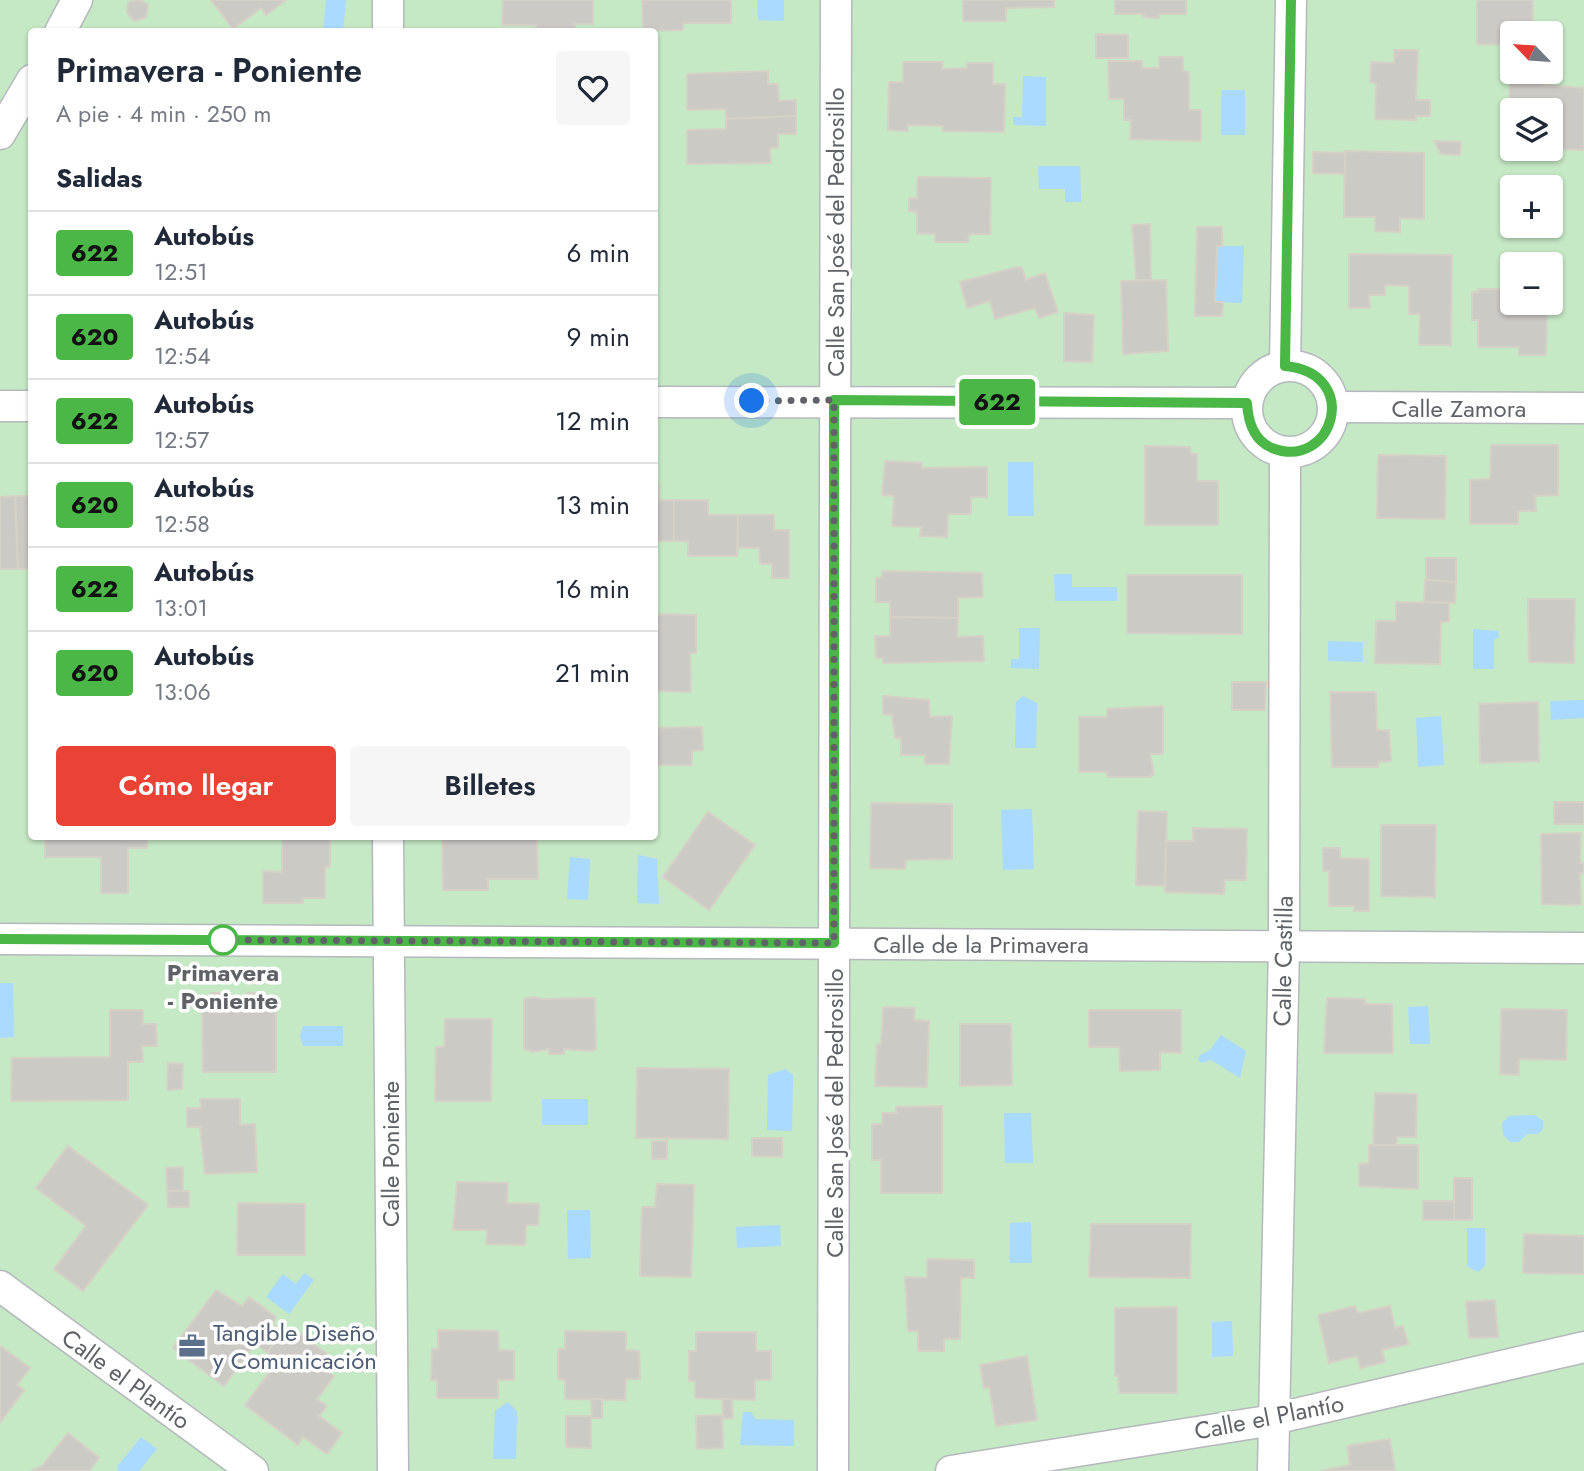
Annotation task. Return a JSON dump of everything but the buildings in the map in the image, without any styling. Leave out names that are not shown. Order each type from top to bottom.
[{"type":"street","points":[[62,28],[78,0]]},
{"type":"street","points":[[388,0],[388,28]]},
{"type":"street","name":"Calle San José del Pedrosillo","points":[[833,1471],[836,0]]},
{"type":"street","points":[[1285,366],[1292,0]]},
{"type":"street","points":[[0,134],[28,87]]},
{"type":"street","points":[[1285,366],[1303,367],[1318,376],[1329,390],[1333,407],[1330,425],[1319,440],[1303,450],[1285,452],[1268,446],[1256,435],[1248,420],[1247,403],[1251,389],[1260,378],[1285,366]]},
{"type":"street","points":[[658,402],[834,400],[1247,403]]},
{"type":"street","points":[[0,407],[28,406]]},
{"type":"street","name":"Calle Zamora","points":[[1333,407],[1584,408]]},
{"type":"street","name":"Calle Castilla","points":[[1273,1471],[1284,946],[1285,452]]},
{"type":"street","name":"Calle Poniente","points":[[388,840],[393,1471]]},
{"type":"street","name":"Calle de la Primavera","points":[[0,939],[1584,948]]},
{"type":"street","name":"Calle el Plantío","points":[[0,1286],[253,1471]]},
{"type":"street","name":"Calle el Plantío","points":[[951,1471],[1273,1419],[1584,1347]]},
{"type":"green space","points":[[0,0],[1584,0],[1584,1471],[0,1471]]},
{"type":"water","points":[[326,0],[346,0],[343,28],[323,28]]},
{"type":"water","points":[[757,0],[784,0],[784,21],[758,20]]},
{"type":"water","points":[[1023,76],[1046,77],[1046,126],[1013,125],[1013,117],[1022,117]]},
{"type":"water","points":[[1221,90],[1245,90],[1245,135],[1221,135]]},
{"type":"water","points":[[1038,166],[1080,166],[1081,202],[1065,202],[1065,189],[1039,189]]},
{"type":"water","points":[[1217,246],[1244,246],[1242,303],[1215,302]]},
{"type":"water","points":[[1008,462],[1033,462],[1034,516],[1008,516]]},
{"type":"water","points":[[1054,574],[1072,574],[1072,587],[1117,587],[1117,601],[1055,601]]},
{"type":"water","points":[[1019,628],[1040,628],[1039,669],[1011,668],[1011,659],[1019,659]]},
{"type":"water","points":[[1473,629],[1498,631],[1499,637],[1494,640],[1494,669],[1473,669]]},
{"type":"water","points":[[1328,641],[1363,642],[1363,662],[1328,661]]},
{"type":"water","points":[[1023,696],[1037,703],[1036,748],[1015,748],[1016,702]]},
{"type":"water","points":[[1584,700],[1584,718],[1551,720],[1550,701]]},
{"type":"water","points":[[1441,716],[1444,765],[1418,767],[1416,718]]},
{"type":"water","points":[[1032,809],[1034,869],[1003,870],[1001,810]]},
{"type":"water","points":[[638,855],[657,859],[659,904],[637,903]]},
{"type":"water","points":[[570,857],[590,859],[588,900],[567,899]]},
{"type":"water","points":[[0,983],[13,983],[14,1037],[0,1038]]},
{"type":"water","points":[[1428,1006],[1430,1044],[1410,1044],[1408,1007]]},
{"type":"water","points":[[303,1026],[343,1026],[343,1046],[303,1046],[300,1036]]},
{"type":"water","points":[[1221,1035],[1246,1051],[1240,1078],[1211,1060],[1202,1063],[1198,1060]]},
{"type":"water","points":[[785,1069],[793,1075],[792,1131],[767,1130],[768,1075]]},
{"type":"water","points":[[542,1099],[588,1099],[588,1125],[542,1125]]},
{"type":"water","points":[[1004,1113],[1031,1113],[1033,1163],[1005,1163]]},
{"type":"water","points":[[1535,1115],[1543,1121],[1543,1129],[1538,1134],[1527,1134],[1519,1142],[1510,1142],[1503,1135],[1502,1123],[1509,1116]]},
{"type":"water","points":[[567,1210],[590,1210],[591,1258],[568,1259]]},
{"type":"water","points":[[1031,1222],[1032,1263],[1010,1263],[1010,1223]]},
{"type":"water","points":[[780,1225],[781,1246],[737,1248],[736,1227]]},
{"type":"water","points":[[1467,1228],[1485,1228],[1485,1266],[1478,1272],[1467,1266]]},
{"type":"water","points":[[304,1273],[314,1280],[289,1314],[266,1297],[283,1274],[296,1284]]},
{"type":"water","points":[[1232,1321],[1233,1356],[1212,1357],[1212,1322]]},
{"type":"water","points":[[508,1402],[517,1412],[516,1459],[493,1459],[495,1411]]},
{"type":"water","points":[[743,1412],[751,1412],[755,1419],[794,1420],[794,1446],[740,1445]]},
{"type":"water","points":[[141,1437],[157,1449],[139,1471],[118,1471],[117,1467]]},
{"type":"bus line","name":"622","points":[[0,939],[834,943],[834,400],[1247,403],[1248,420],[1256,435],[1268,446],[1285,452],[1303,450],[1319,440],[1330,425],[1333,407],[1329,390],[1318,376],[1303,367],[1285,366],[1291,0]]},
{"type":"place","name":"Primavera - Poniente","points":[[223,940]]},
{"type":"place","name":"Tangible Diseño y Comunicación","points":[[192,1346]]},
{"type":"route","points":[[223,940],[834,943],[834,400],[752,401]]}]
